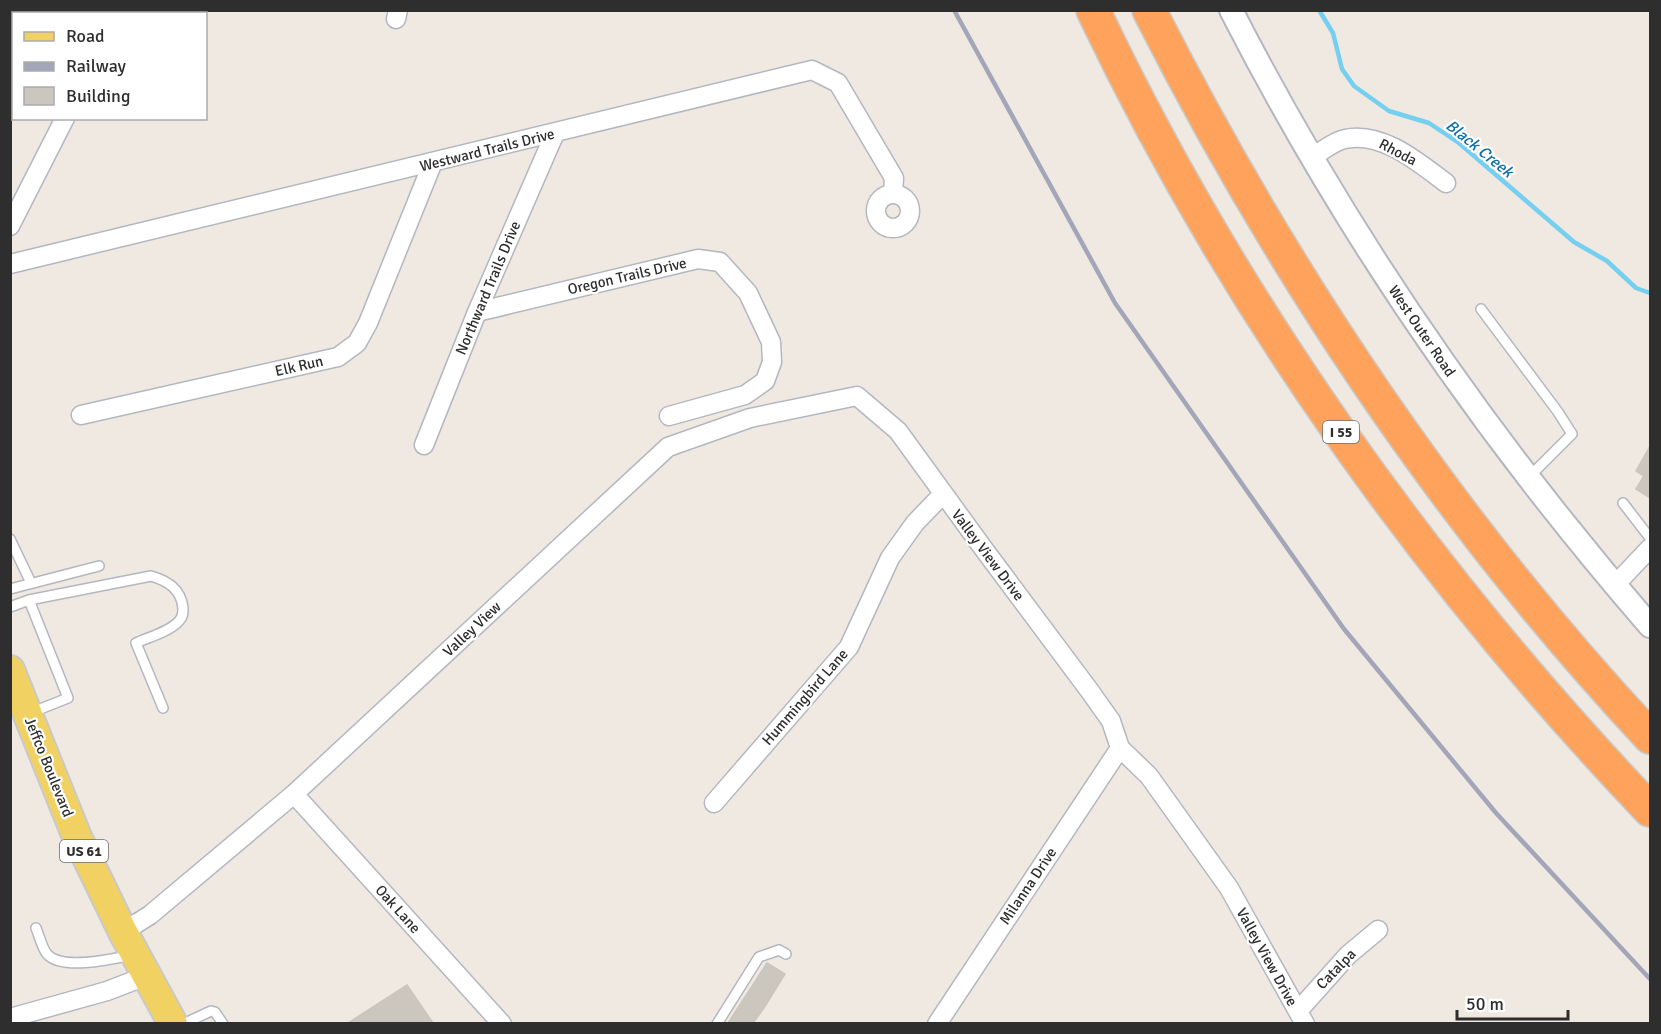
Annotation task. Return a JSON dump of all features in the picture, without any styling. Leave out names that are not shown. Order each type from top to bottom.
[{"type":"highway","name":"I 55","points":[[1093,10],[1147,117],[1216,239],[1278,339],[1348,444],[1396,510],[1498,640],[1650,810]]},
{"type":"highway","points":[[1149,10],[1207,123],[1257,210],[1384,407],[1503,567],[1555,630],[1650,737]]},
{"type":"main road","name":"Jeffco Boulevard","points":[[10,670],[77,837],[134,954],[172,1023]]},
{"type":"street","name":"West Outer Road","points":[[1231,10],[1353,228],[1398,297],[1461,389],[1528,478],[1650,626]]},
{"type":"street","name":"Westward Trails Drive","points":[[10,264],[812,70],[838,83],[894,178],[893,193]]},
{"type":"street","points":[[10,226],[64,120]]},
{"type":"street","name":"Northward Trails Drive","points":[[424,445],[477,312],[555,133]]},
{"type":"street","name":"Rhoda","points":[[1312,157],[1344,139],[1374,139],[1414,159],[1446,183]]},
{"type":"street","name":"Elk Run","points":[[81,415],[338,357],[357,343],[368,323],[433,162]]},
{"type":"street","name":"Oregon Trails Drive","points":[[477,312],[698,259],[720,262],[748,293],[771,342],[772,362],[765,381],[745,394],[669,416]]},
{"type":"street","name":"Valley View Drive","points":[[857,396],[898,431],[1089,690],[1111,722],[1120,748],[1149,776],[1229,888],[1301,1017]]},
{"type":"street","name":"Valley View","points":[[10,1018],[107,991],[134,954],[150,915],[294,794],[668,447],[750,418],[857,396]]},
{"type":"street","name":"Hummingbird Lane","points":[[714,803],[849,647],[890,558],[915,523],[943,494]]},
{"type":"street","points":[[1615,585],[1650,548]]},
{"type":"street","name":"Milanna Drive","points":[[937,1023],[1120,748]]},
{"type":"street","name":"Oak Lane","points":[[294,794],[502,1023]]},
{"type":"street","name":"Catalpa","points":[[1301,1017],[1348,955],[1378,930]]},
{"type":"lane","points":[[1481,309],[1572,434],[1528,478]]},
{"type":"lane","points":[[1623,503],[1650,538]]},
{"type":"lane","points":[[10,539],[31,583]]},
{"type":"lane","points":[[10,589],[99,566]]},
{"type":"lane","points":[[10,607],[57,593],[151,576],[165,580],[172,585],[182,599],[181,620],[172,627],[136,643],[163,708]]},
{"type":"lane","points":[[27,714],[68,698],[29,600]]},
{"type":"lane","points":[[36,927],[46,954],[54,959],[65,962],[104,962],[134,954]]},
{"type":"lane","points":[[717,1023],[759,957],[779,950],[786,954]]},
{"type":"lane","points":[[183,1023],[211,1011],[215,1012],[224,1023]]},
{"type":"building","points":[[1650,446],[1650,498],[1636,489],[1644,476],[1636,471]]},
{"type":"building","points":[[767,963],[785,974],[764,1008],[753,1023],[728,1023]]},
{"type":"building","points":[[407,985],[433,1023],[348,1023]]},
{"type":"waterway","name":"Black Creek","points":[[1319,10],[1333,33],[1342,69],[1354,86],[1389,111],[1429,123],[1459,143],[1574,242],[1607,261],[1636,288],[1650,293]]},
{"type":"railway","points":[[954,10],[1115,303],[1344,629],[1496,813],[1650,979]]}]
